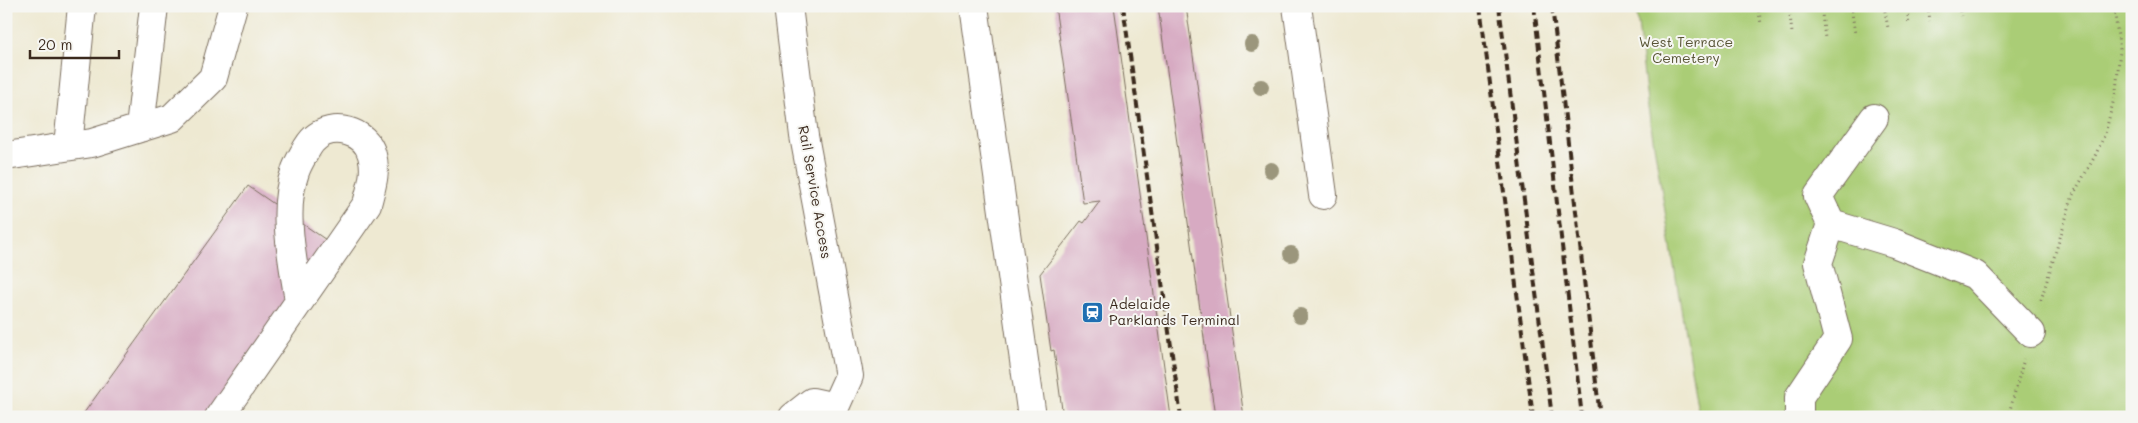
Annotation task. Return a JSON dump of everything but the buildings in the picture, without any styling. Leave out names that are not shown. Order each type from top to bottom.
[{"type":"lane","points":[[68,146],[82,6]]},
{"type":"lane","points":[[140,128],[154,6]]},
{"type":"lane","points":[[6,156],[92,143],[172,118],[213,78],[233,6]]},
{"type":"lane","name":"Rail Service Access","points":[[788,6],[804,136],[849,376],[835,407],[812,402],[793,417]]},
{"type":"lane","points":[[974,6],[1032,417]]},
{"type":"lane","points":[[1297,6],[1323,195]]},
{"type":"lane","points":[[1798,417],[1799,397],[1838,339],[1818,263],[1832,224],[1818,196],[1874,118]]},
{"type":"lane","points":[[219,417],[367,204],[374,176],[372,155],[365,141],[348,130],[332,129],[313,139],[295,172],[289,204],[293,263],[299,301]]},
{"type":"lane","points":[[1832,224],[1894,243],[1975,276],[2031,333]]},
{"type":"path","points":[[1758,6],[1761,24]]},
{"type":"path","points":[[1789,6],[1792,33]]},
{"type":"path","points":[[1821,6],[1825,38]]},
{"type":"path","points":[[1852,6],[1856,33]]},
{"type":"path","points":[[1884,6],[1888,28]]},
{"type":"path","points":[[1907,6],[1909,25]]},
{"type":"path","points":[[1928,6],[1930,21]]},
{"type":"path","points":[[1959,6],[1961,16]]},
{"type":"path","points":[[1992,6],[1993,11]]},
{"type":"path","points":[[2008,417],[2031,333],[2073,195],[2095,156],[2104,134],[2116,91],[2120,50],[2115,15],[2119,6]]},
{"type":"green space","name":"West Terrace Cemetery","points":[[1636,6],[2132,6],[2132,417],[1699,417],[1647,102]]},
{"type":"railway","points":[[1123,6],[1181,417]]},
{"type":"railway","points":[[1480,6],[1533,417]]},
{"type":"railway","points":[[1499,6],[1552,417]]},
{"type":"railway","points":[[1534,6],[1582,417]]},
{"type":"railway","points":[[1552,6],[1600,417]]},
{"type":"place","name":"Adelaide Parklands Terminal","points":[[1093,312]]}]
